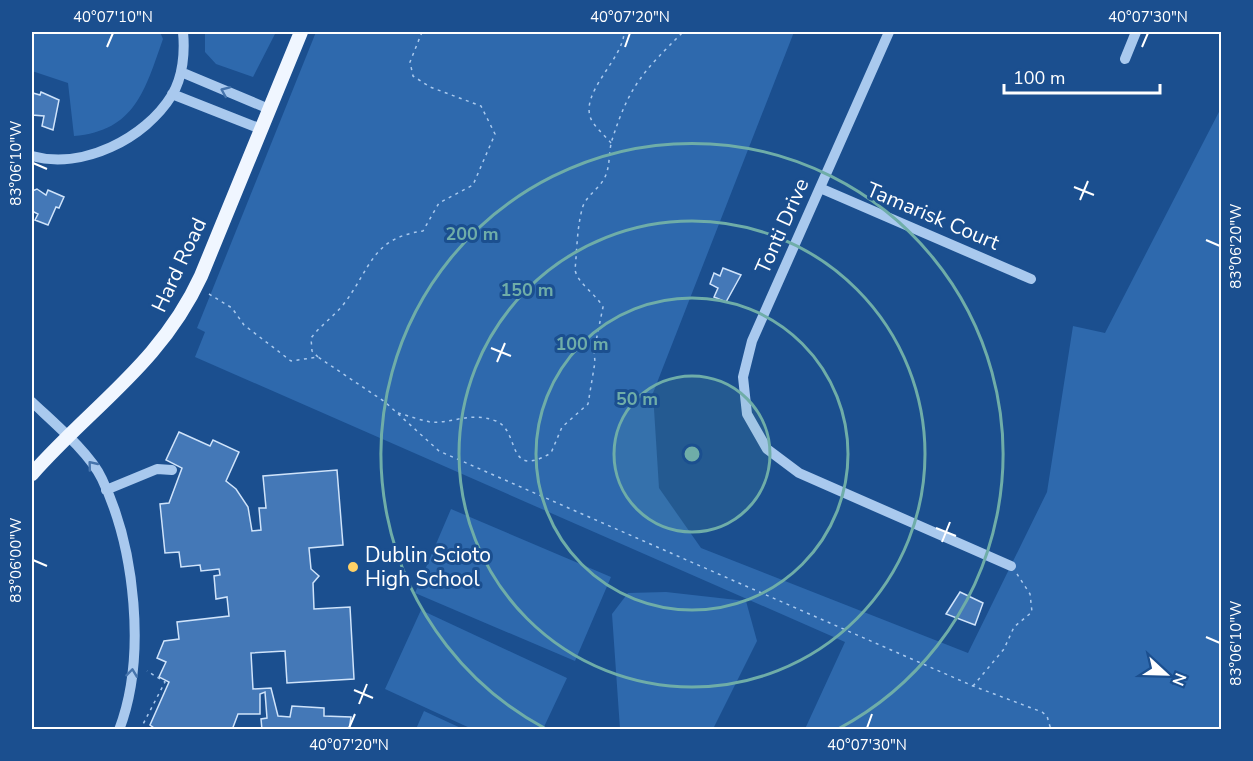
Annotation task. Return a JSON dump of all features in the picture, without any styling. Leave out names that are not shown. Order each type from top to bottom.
[{"type":"main road","name":"Hard Road","points":[[32,474],[67,434],[146,361],[182,315],[201,276],[301,32]]},
{"type":"street","points":[[32,156],[61,160],[106,149],[148,122],[172,94],[181,72],[183,32]]},
{"type":"street","name":"Tonti Drive","points":[[889,32],[752,341],[743,377],[747,414],[767,449],[799,473],[1011,566]]},
{"type":"street","points":[[1125,59],[1136,32]]},
{"type":"street","points":[[181,72],[269,109]]},
{"type":"street","points":[[172,94],[261,129]]},
{"type":"street","name":"Tamarisk Court","points":[[820,188],[1030,279]]},
{"type":"street","points":[[32,402],[67,434],[102,478],[127,555],[135,607],[134,666],[129,700],[120,729]]},
{"type":"street","points":[[106,490],[157,469],[172,470]]},
{"type":"path","points":[[422,32],[410,62],[413,76],[430,87],[481,106],[495,134],[473,185],[439,203],[423,231],[405,233],[388,241],[370,259],[356,287],[341,308],[311,338],[312,351],[398,413],[439,451],[973,686],[1042,712],[1047,716],[1052,729]]},
{"type":"path","points":[[611,143],[592,121],[589,111],[602,76],[616,58],[624,32]]},
{"type":"path","points":[[398,413],[430,422],[482,417],[506,427],[511,437],[511,445],[525,460],[536,460],[551,453],[562,427],[588,404],[595,362],[594,351],[603,307],[596,295],[576,277],[583,207],[592,190],[604,179],[610,161],[611,143],[622,110],[635,83],[683,32]]},
{"type":"path","points":[[209,294],[232,308],[244,325],[291,361],[318,357]]},
{"type":"path","points":[[973,686],[1004,649],[1014,627],[1032,612],[1030,594],[1011,566]]},
{"type":"path","points":[[140,729],[165,682],[147,671]]},
{"type":"shaded area","points":[[32,32],[160,32],[163,39],[143,91],[135,105],[124,117],[111,126],[74,136],[68,83],[32,71]]},
{"type":"shaded area","points":[[205,32],[276,32],[253,77],[216,64],[205,52]]},
{"type":"shaded area","points":[[316,32],[794,32],[653,393],[659,488],[701,548],[968,653],[1047,492],[1073,326],[1105,333],[1221,108],[1221,729],[805,729],[845,642],[195,357],[205,332],[197,328]]},
{"type":"shaded area","points":[[451,509],[611,577],[575,661],[415,593]]},
{"type":"shaded area","points":[[666,592],[746,601],[757,641],[713,729],[620,729],[612,614],[628,593]]},
{"type":"shaded area","points":[[421,610],[567,678],[543,729],[472,729],[385,689]]},
{"type":"shaded area","points":[[424,711],[463,729],[416,729]]},
{"type":"building","points":[[41,92],[59,100],[53,130],[42,126],[44,116],[32,115],[33,93],[40,95]]},
{"type":"building","points":[[37,189],[46,195],[48,190],[64,197],[59,208],[56,207],[48,225],[35,220],[38,214],[32,211],[32,191]]},
{"type":"building","points":[[723,268],[741,275],[726,302],[714,297],[718,288],[710,284],[714,273],[720,276]]},
{"type":"building","name":"Dublin Scioto High School","points":[[179,432],[210,446],[213,440],[239,452],[226,481],[236,489],[248,507],[252,531],[261,530],[259,508],[266,508],[263,476],[337,470],[343,545],[309,548],[311,569],[319,576],[313,583],[314,609],[350,607],[354,679],[287,683],[285,651],[251,653],[253,689],[271,688],[278,716],[290,717],[292,706],[324,708],[324,716],[351,717],[349,730],[262,730],[261,719],[267,718],[265,692],[260,694],[260,714],[238,714],[232,730],[157,730],[150,725],[169,682],[159,677],[166,662],[157,658],[164,641],[179,639],[177,622],[229,616],[227,597],[216,599],[214,576],[220,575],[219,569],[201,571],[200,565],[181,567],[179,552],[165,553],[160,504],[169,503],[182,468],[166,460]]},
{"type":"building","points":[[960,592],[983,603],[975,625],[946,614]]},
{"type":"place","name":"Dublin Scioto High School","points":[[353,567]]}]
